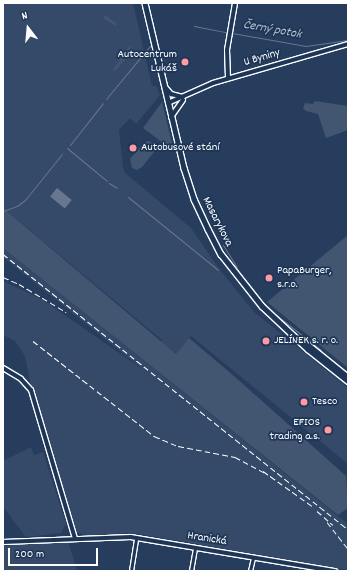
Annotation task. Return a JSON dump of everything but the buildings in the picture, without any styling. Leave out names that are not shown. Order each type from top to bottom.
[{"type":"main road","name":"Masarykova","points":[[145,3],[171,117],[190,189],[221,254],[248,290],[287,329],[348,381]]},
{"type":"main road","name":"Masarykova","points":[[287,329],[348,377]]},
{"type":"street","points":[[228,78],[226,59],[234,3]]},
{"type":"street","name":"U Byniny","points":[[168,103],[186,97],[228,78],[348,44]]},
{"type":"street","points":[[164,85],[171,94],[186,97],[171,117]]},
{"type":"street","points":[[3,368],[21,379],[31,390],[75,539]]},
{"type":"street","points":[[131,571],[136,538]]},
{"type":"street","name":"Hranická","points":[[3,542],[136,538],[253,557],[310,569],[335,571]]},
{"type":"street","points":[[191,571],[195,548]]},
{"type":"street","points":[[250,571],[253,557]]},
{"type":"shaded area","points":[[3,3],[133,3],[152,86],[156,86],[160,95],[136,124],[130,118],[119,130],[123,168],[125,173],[191,228],[220,270],[254,312],[348,388],[348,464],[191,336],[177,354],[161,343],[162,340],[3,208]]},
{"type":"shaded area","points":[[105,15],[116,23],[116,26],[104,19]]},
{"type":"shaded area","points":[[130,45],[132,51],[117,69],[112,71]]},
{"type":"shaded area","points":[[315,101],[348,106],[348,130],[326,138],[318,114],[306,111],[303,108],[305,103],[313,104]]},
{"type":"shaded area","points":[[162,102],[172,143],[167,146],[143,128]]},
{"type":"shaded area","points":[[149,141],[155,145],[154,152],[142,167],[137,170],[132,168],[130,159],[143,143]]},
{"type":"shaded area","points":[[57,188],[72,200],[65,209],[50,197]]},
{"type":"shaded area","points":[[3,208],[176,354],[189,338],[234,376],[346,476],[348,508],[338,515],[3,248]]},
{"type":"shaded area","points":[[348,235],[348,368],[267,302]]},
{"type":"shaded area","points":[[3,248],[348,524],[348,570],[133,533],[88,535],[78,533],[74,526],[30,382],[25,356],[15,341],[3,335],[3,281],[43,300],[145,371],[3,257]]},
{"type":"shaded area","points":[[31,447],[34,455],[43,452],[66,524],[61,533],[26,537],[3,507],[3,461]]},
{"type":"shaded area","points":[[68,541],[77,571],[3,571],[3,546]]},
{"type":"waterway","name":"Černý potok","points":[[194,26],[229,33]]},
{"type":"waterway","name":"Černý potok","points":[[232,33],[306,46],[348,40]]},
{"type":"waterway","name":"Černý potok","points":[[106,99],[150,46]]},
{"type":"waterway","name":"Černý potok","points":[[70,145],[103,103]]},
{"type":"waterway","points":[[67,148],[107,181]]},
{"type":"waterway","name":"Černý potok","points":[[3,211],[17,206],[25,200],[62,154]]},
{"type":"waterway","points":[[109,183],[117,188]]},
{"type":"waterway","points":[[128,197],[218,270]]},
{"type":"waterway","points":[[223,245],[237,267]]},
{"type":"waterway","points":[[276,315],[321,350]]},
{"type":"railway","points":[[3,254],[348,529]]},
{"type":"railway","points":[[3,277],[19,284],[66,312]]},
{"type":"railway","points":[[33,341],[154,436],[178,446],[235,457],[267,474]]},
{"type":"railway","points":[[263,471],[312,506]]},
{"type":"railway","points":[[317,511],[333,525]]},
{"type":"railway","points":[[327,522],[348,549]]},
{"type":"place","name":"Autocentrum Lukáš","points":[[185,62]]},
{"type":"place","name":"Autobusové stání","points":[[133,148]]},
{"type":"place","name":"PapaBurger, s.r.o.","points":[[269,278]]},
{"type":"place","name":"JELÍNEK s. r. o.","points":[[266,341]]},
{"type":"place","name":"Tesco","points":[[304,402]]},
{"type":"place","name":"EFIOS trading a.s.","points":[[328,430]]}]
